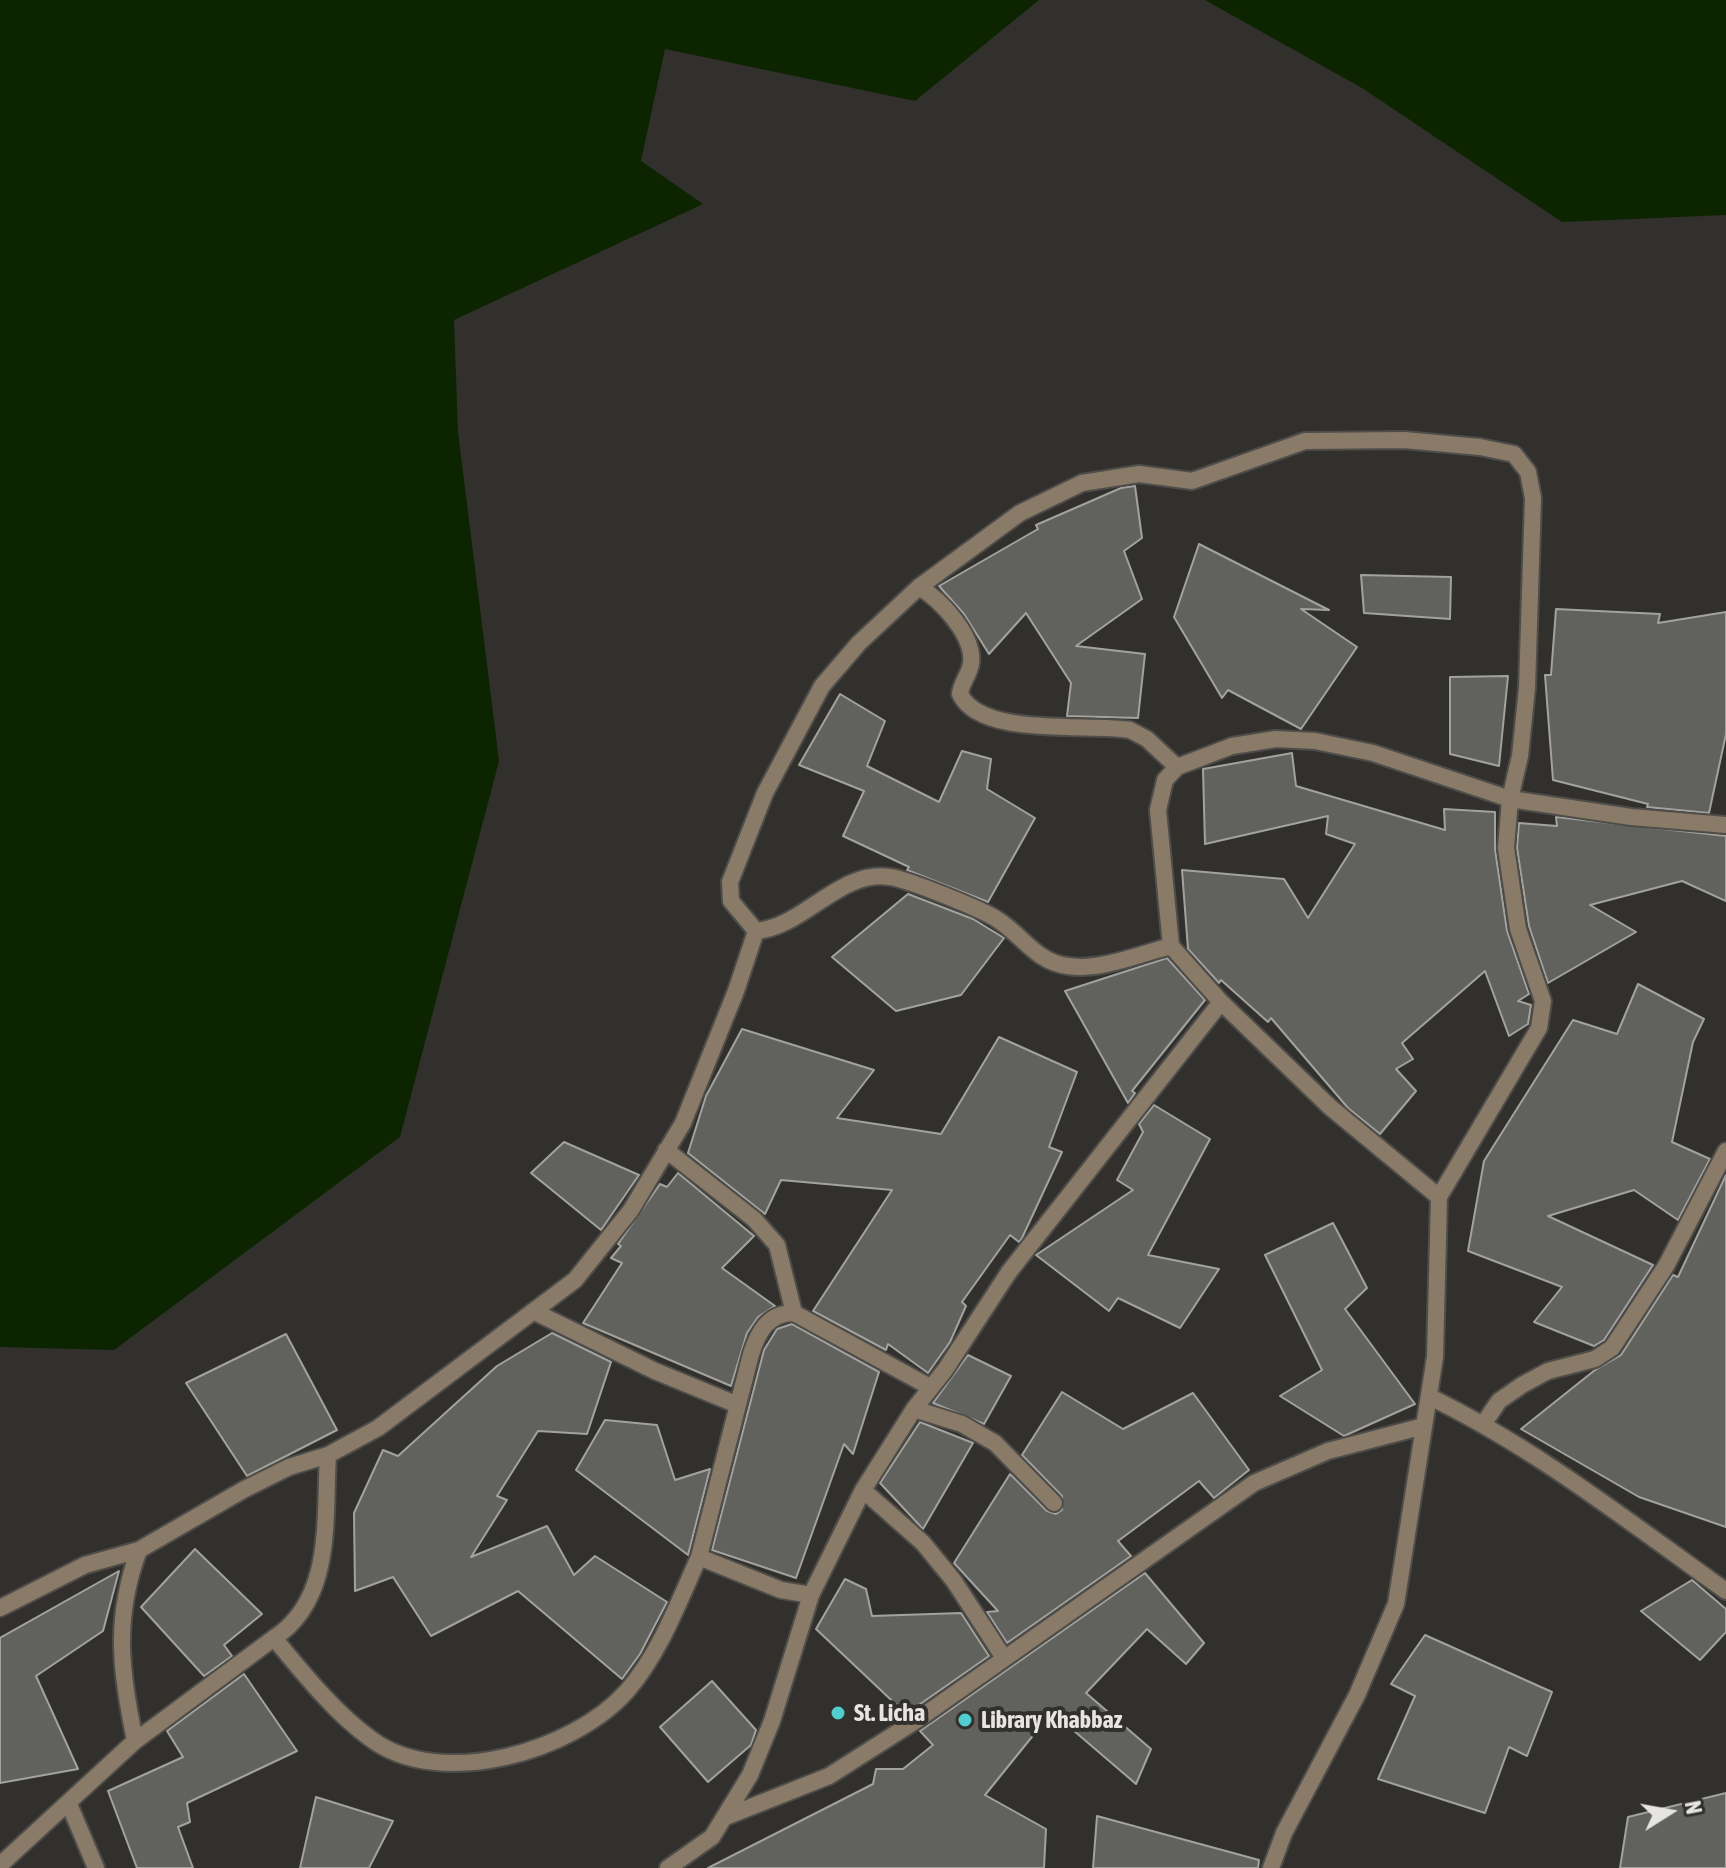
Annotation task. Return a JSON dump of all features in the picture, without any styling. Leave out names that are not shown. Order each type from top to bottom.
[{"type":"street","points":[[756,931],[731,901],[729,889],[765,793],[822,686],[859,643],[919,587],[1020,513],[1082,483],[1109,476],[1139,474],[1192,481],[1305,441],[1404,440],[1480,447],[1514,454],[1528,472],[1533,498],[1527,688],[1520,756],[1510,799],[1506,848],[1512,900],[1543,1012],[1539,1028],[1439,1197],[1439,1304],[1430,1397],[1396,1604],[1357,1695],[1284,1833],[1271,1868]]},
{"type":"street","points":[[919,587],[946,610],[966,642],[971,666],[960,694],[969,707],[1005,723],[1130,730],[1147,739],[1177,767]]},
{"type":"street","points":[[1439,1197],[1341,1117],[1221,1002],[1171,946],[1158,810],[1165,780],[1177,767],[1213,752],[1255,741],[1315,741],[1373,753],[1510,799],[1631,817],[1726,825]]},
{"type":"street","points":[[756,931],[776,929],[857,882],[890,877],[995,917],[1023,944],[1055,964],[1073,967],[1096,964],[1171,946]]},
{"type":"street","points":[[0,1608],[85,1565],[139,1550],[289,1467],[328,1455],[401,1413],[461,1362],[533,1311],[590,1265],[631,1210],[683,1123],[736,991],[756,931]]},
{"type":"street","points":[[668,1868],[712,1837],[728,1816],[750,1775],[772,1721],[811,1595],[863,1490],[914,1409],[1009,1272],[1221,1002]]},
{"type":"street","points":[[666,1150],[754,1219],[777,1245],[794,1313]]},
{"type":"street","points":[[1484,1423],[1499,1401],[1522,1385],[1548,1371],[1595,1359],[1612,1348],[1666,1266],[1726,1151]]},
{"type":"street","points":[[533,1311],[655,1371],[738,1405]]},
{"type":"street","points":[[274,1638],[309,1681],[370,1739],[388,1749],[430,1761],[477,1761],[501,1757],[576,1733],[609,1710],[630,1688],[654,1650],[699,1557],[761,1329],[778,1315],[794,1313],[930,1387]]},
{"type":"street","points":[[1430,1397],[1484,1423],[1565,1474],[1726,1591]]},
{"type":"street","points":[[914,1409],[962,1424],[995,1443],[1054,1503]]},
{"type":"street","points":[[728,1816],[829,1776],[1254,1483],[1328,1451],[1424,1426]]},
{"type":"street","points":[[0,1865],[135,1741],[299,1618],[319,1578],[328,1455]]},
{"type":"street","points":[[863,1490],[923,1543],[954,1581],[1004,1658]]},
{"type":"street","points":[[135,1741],[120,1636],[122,1607],[139,1550]]},
{"type":"street","points":[[699,1557],[781,1590],[811,1595]]},
{"type":"street","points":[[69,1804],[96,1868]]},
{"type":"shaded area","points":[[0,0],[1039,0],[915,101],[665,49],[641,161],[703,204],[454,320],[458,432],[499,761],[400,1137],[114,1350],[0,1347]]},
{"type":"shaded area","points":[[1205,0],[1726,0],[1726,215],[1562,222],[1362,88]]},
{"type":"building","points":[[1135,486],[1142,538],[1124,551],[1142,599],[1076,646],[1145,654],[1138,718],[1067,716],[1071,683],[1026,613],[989,654],[964,614],[939,586],[1038,529],[1036,525],[1121,488]]},
{"type":"building","points":[[1199,544],[1329,610],[1301,609],[1357,647],[1301,729],[1228,690],[1222,698],[1174,617]]},
{"type":"building","points":[[1361,575],[1451,577],[1450,619],[1364,613]]},
{"type":"building","points":[[1556,609],[1660,614],[1658,623],[1726,612],[1726,734],[1709,813],[1647,807],[1648,804],[1553,780],[1545,675],[1551,675]]},
{"type":"building","points":[[1508,676],[1499,766],[1450,754],[1450,677]]},
{"type":"building","points":[[840,694],[885,721],[867,766],[939,802],[962,751],[991,759],[987,789],[1035,818],[988,902],[907,870],[909,867],[843,836],[864,791],[799,765]]},
{"type":"building","points":[[1292,753],[1296,786],[1445,830],[1444,809],[1495,812],[1495,849],[1507,931],[1529,994],[1518,1001],[1531,1005],[1528,1024],[1509,1036],[1485,971],[1402,1043],[1413,1059],[1396,1069],[1416,1091],[1380,1134],[1348,1108],[1271,1018],[1268,1022],[1221,980],[1219,983],[1188,949],[1182,870],[1284,879],[1308,918],[1355,844],[1326,834],[1328,816],[1205,844],[1203,769]]},
{"type":"building","points":[[1556,817],[1726,836],[1726,901],[1682,881],[1590,905],[1636,932],[1548,983],[1529,926],[1517,848],[1519,823],[1557,826]]},
{"type":"building","points":[[908,894],[973,919],[1004,938],[961,995],[896,1011],[832,957]]},
{"type":"building","points":[[1167,958],[1205,1000],[1132,1091],[1135,1093],[1128,1103],[1065,991]]},
{"type":"building","points":[[1638,984],[1704,1019],[1693,1042],[1672,1142],[1710,1159],[1678,1220],[1634,1190],[1548,1216],[1653,1265],[1604,1340],[1594,1346],[1534,1322],[1562,1287],[1468,1251],[1484,1161],[1573,1020],[1617,1034]]},
{"type":"building","points":[[742,1029],[874,1070],[837,1118],[941,1134],[999,1037],[1077,1072],[1049,1147],[1062,1152],[1022,1238],[1019,1242],[1010,1235],[962,1302],[966,1306],[950,1342],[928,1373],[888,1344],[886,1350],[813,1311],[892,1190],[781,1180],[765,1214],[688,1153],[706,1096]]},
{"type":"building","points":[[1154,1105],[1210,1139],[1148,1255],[1219,1269],[1180,1328],[1118,1298],[1109,1311],[1036,1255],[1133,1190],[1117,1180],[1143,1132],[1139,1124]]},
{"type":"building","points":[[564,1142],[639,1175],[601,1230],[531,1173]]},
{"type":"building","points":[[678,1173],[754,1236],[722,1268],[775,1306],[758,1317],[747,1333],[731,1386],[583,1323],[622,1263],[611,1258],[621,1246],[618,1244],[660,1184],[667,1187]]},
{"type":"building","points":[[1726,1175],[1726,1527],[1639,1497],[1521,1429],[1595,1370],[1621,1355],[1673,1275],[1678,1277]]},
{"type":"building","points":[[1333,1223],[1367,1288],[1345,1309],[1415,1404],[1344,1436],[1280,1396],[1322,1370],[1265,1255]]},
{"type":"building","points":[[792,1324],[879,1372],[853,1454],[844,1444],[796,1578],[712,1550],[764,1350],[777,1329]]},
{"type":"building","points":[[552,1333],[611,1362],[587,1434],[538,1431],[497,1496],[507,1500],[471,1557],[547,1526],[574,1575],[595,1556],[667,1602],[640,1654],[622,1679],[518,1591],[431,1636],[393,1577],[355,1591],[354,1513],[383,1450],[398,1456],[497,1366]]},
{"type":"building","points":[[286,1334],[337,1430],[247,1476],[186,1383]]},
{"type":"building","points":[[968,1355],[1011,1376],[984,1424],[933,1403]]},
{"type":"building","points":[[1062,1392],[1123,1429],[1193,1393],[1249,1470],[1214,1498],[1199,1481],[1118,1541],[1131,1556],[1007,1643],[987,1612],[998,1611],[954,1563],[1010,1474],[1047,1511],[1056,1514],[1062,1510],[1062,1496],[1022,1455]]},
{"type":"building","points":[[605,1420],[657,1425],[675,1480],[710,1469],[688,1555],[576,1470]]},
{"type":"building","points":[[920,1422],[973,1443],[923,1529],[880,1483]]},
{"type":"building","points":[[195,1549],[262,1614],[224,1645],[232,1656],[204,1676],[141,1607]]},
{"type":"building","points":[[119,1571],[103,1631],[36,1676],[78,1769],[0,1783],[0,1638]]},
{"type":"building","points":[[1145,1573],[1204,1643],[1186,1664],[1147,1629],[1086,1693],[1151,1749],[1136,1784],[1052,1712],[985,1795],[1046,1829],[1044,1868],[708,1868],[873,1784],[876,1769],[903,1769],[933,1745],[920,1731]]},
{"type":"building","points":[[845,1579],[866,1589],[872,1616],[961,1613],[989,1656],[906,1714],[816,1629]]},
{"type":"building","points":[[1692,1580],[1726,1609],[1726,1632],[1700,1660],[1641,1611]]},
{"type":"building","points":[[1425,1635],[1552,1692],[1527,1756],[1509,1747],[1485,1813],[1378,1779],[1415,1696],[1391,1684]]},
{"type":"building","points":[[244,1674],[297,1751],[187,1803],[190,1822],[178,1827],[193,1868],[137,1868],[108,1791],[183,1757],[167,1731]]},
{"type":"building","points":[[712,1681],[756,1730],[751,1745],[708,1782],[660,1727]]},
{"type":"building","points":[[1726,1793],[1726,1868],[1620,1868],[1628,1817]]},
{"type":"building","points":[[316,1797],[393,1821],[369,1868],[300,1868]]},
{"type":"building","points":[[1097,1816],[1259,1860],[1258,1868],[1093,1868]]},
{"type":"place","name":"St. Licha","points":[[838,1713]]},
{"type":"place","name":"Library Khabbaz","points":[[965,1720]]}]
